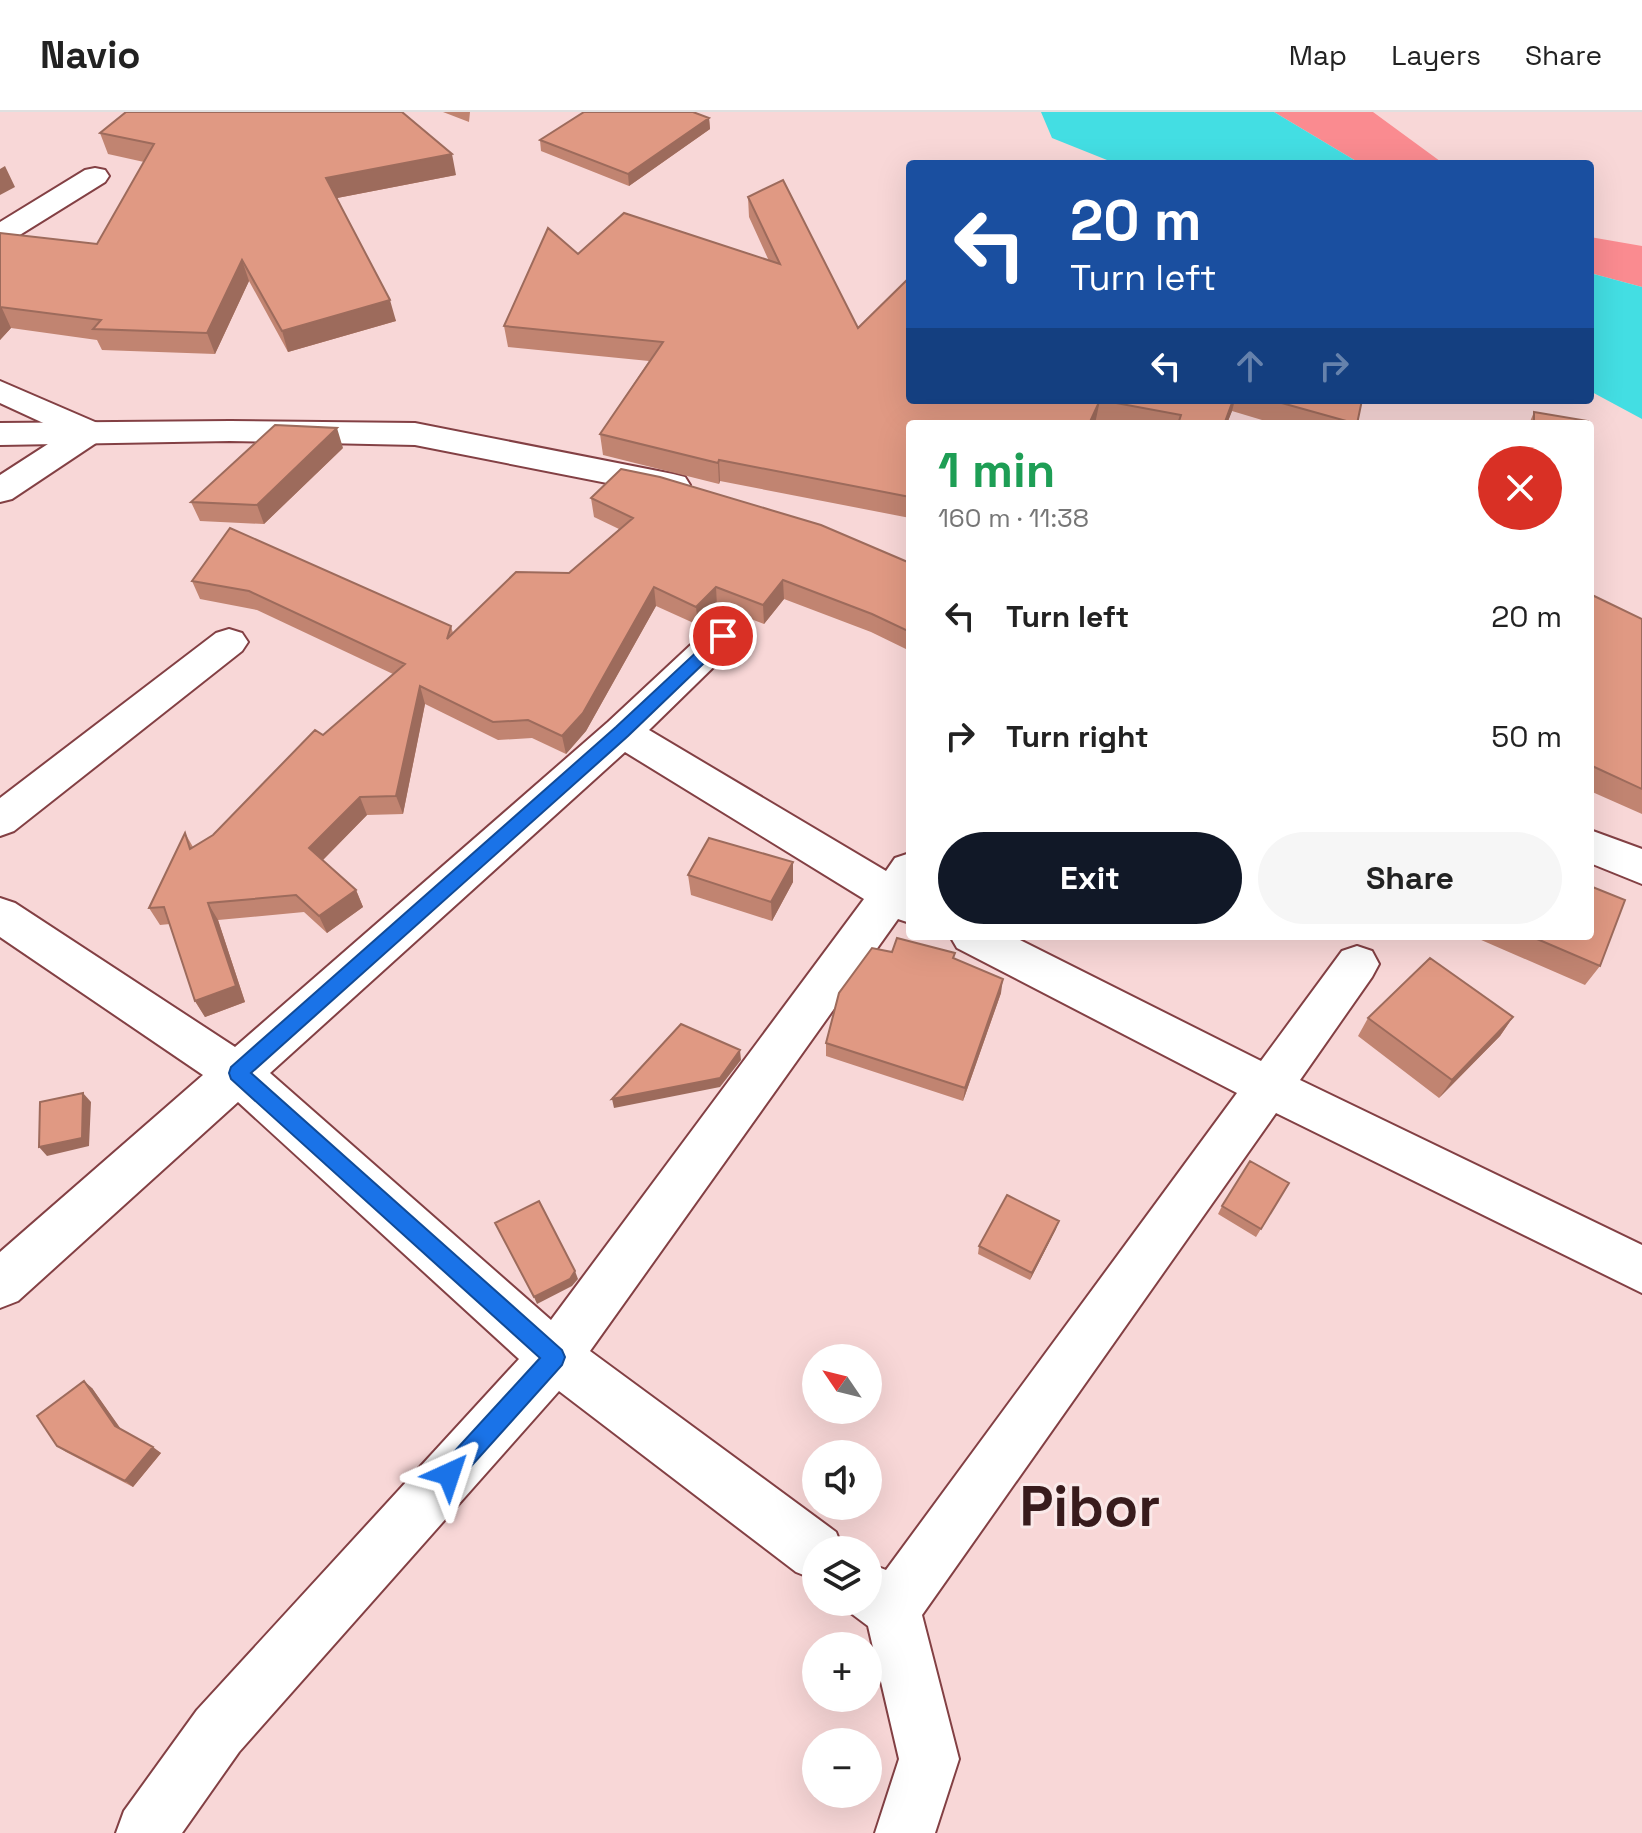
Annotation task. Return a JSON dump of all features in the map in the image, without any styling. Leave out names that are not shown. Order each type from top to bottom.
[{"type":"street","points":[[0,235],[95,176]]},
{"type":"street","points":[[0,391],[90,432]]},
{"type":"street","points":[[0,491],[90,432]]},
{"type":"street","points":[[0,434],[415,434],[667,483],[697,492]]},
{"type":"street","points":[[0,1284],[622,732],[723,636]]},
{"type":"street","points":[[0,820],[229,642]]},
{"type":"street","points":[[146,1833],[218,1731],[555,1357],[904,891],[622,732]]},
{"type":"street","points":[[1594,848],[1642,867]]},
{"type":"street","points":[[0,915],[238,1073],[555,1357],[802,1542]]},
{"type":"street","points":[[980,940],[1269,1087],[1642,1270]]},
{"type":"street","points":[[882,1597],[1269,1087],[1357,964]]},
{"type":"street","points":[[882,1606],[929,1759],[905,1833]]},
{"type":"shaded area","points":[[1274,112],[1373,112],[1439,160],[1354,160]]},
{"type":"shaded area","points":[[1594,238],[1642,246],[1642,287],[1594,274]]},
{"type":"water","points":[[1041,112],[1274,112],[1354,160],[1107,160],[1052,138]]},
{"type":"water","points":[[1594,274],[1642,287],[1642,419],[1594,393]]},
{"type":"building","points":[[126,112],[402,112],[452,154],[326,178],[390,300],[282,331],[242,260],[207,333],[93,329],[101,320],[0,307],[0,233],[97,244],[154,144],[100,133]]},
{"type":"building","points":[[584,112],[693,112],[709,118],[628,174],[540,140]]},
{"type":"building","points":[[783,180],[858,328],[906,281],[906,404],[1098,404],[1091,420],[906,420],[906,496],[719,460],[718,463],[600,434],[663,342],[504,326],[548,228],[578,254],[624,213],[780,264],[748,197]]},
{"type":"building","points":[[1122,404],[1232,404],[1226,420],[1179,420],[1181,415]]},
{"type":"building","points":[[1285,404],[1361,404],[1358,420],[1343,420]]},
{"type":"building","points":[[1534,412],[1582,420],[1534,420]]},
{"type":"building","points":[[275,425],[337,428],[257,505],[191,502]]},
{"type":"building","points":[[621,469],[660,477],[821,525],[906,561],[906,630],[783,580],[763,605],[716,587],[696,607],[654,587],[583,713],[562,736],[528,720],[493,722],[420,686],[396,796],[360,797],[309,848],[356,890],[319,916],[296,895],[208,903],[236,986],[195,1001],[164,907],[149,908],[185,833],[190,849],[213,835],[315,730],[323,735],[405,664],[249,591],[192,581],[230,528],[451,626],[447,639],[516,572],[569,573],[633,518],[591,498]]},
{"type":"building","points":[[1594,596],[1642,619],[1642,789],[1594,767]]},
{"type":"building","points":[[709,838],[793,862],[771,902],[688,875]]},
{"type":"building","points":[[1594,888],[1625,900],[1600,966],[1539,940],[1594,940]]},
{"type":"building","points":[[897,938],[955,953],[953,958],[1003,979],[965,1088],[826,1043],[839,993],[872,948],[892,952]]},
{"type":"building","points":[[1430,958],[1513,1017],[1452,1080],[1368,1018]]},
{"type":"building","points":[[681,1024],[740,1050],[720,1078],[612,1099]]},
{"type":"building","points":[[83,1093],[82,1138],[39,1147],[40,1102]]},
{"type":"building","points":[[1250,1161],[1289,1183],[1261,1229],[1222,1206]]},
{"type":"building","points":[[1007,1195],[1059,1221],[1032,1273],[979,1246]]},
{"type":"building","points":[[539,1201],[575,1271],[570,1279],[534,1297],[495,1223]]},
{"type":"building","points":[[84,1381],[115,1426],[153,1447],[125,1481],[57,1446],[37,1416]]},
{"type":"district","name":"Pibor","points":[[1090,1506]]},
{"type":"route","points":[[449,1474],[555,1357],[238,1073],[622,732],[723,636]]}]
